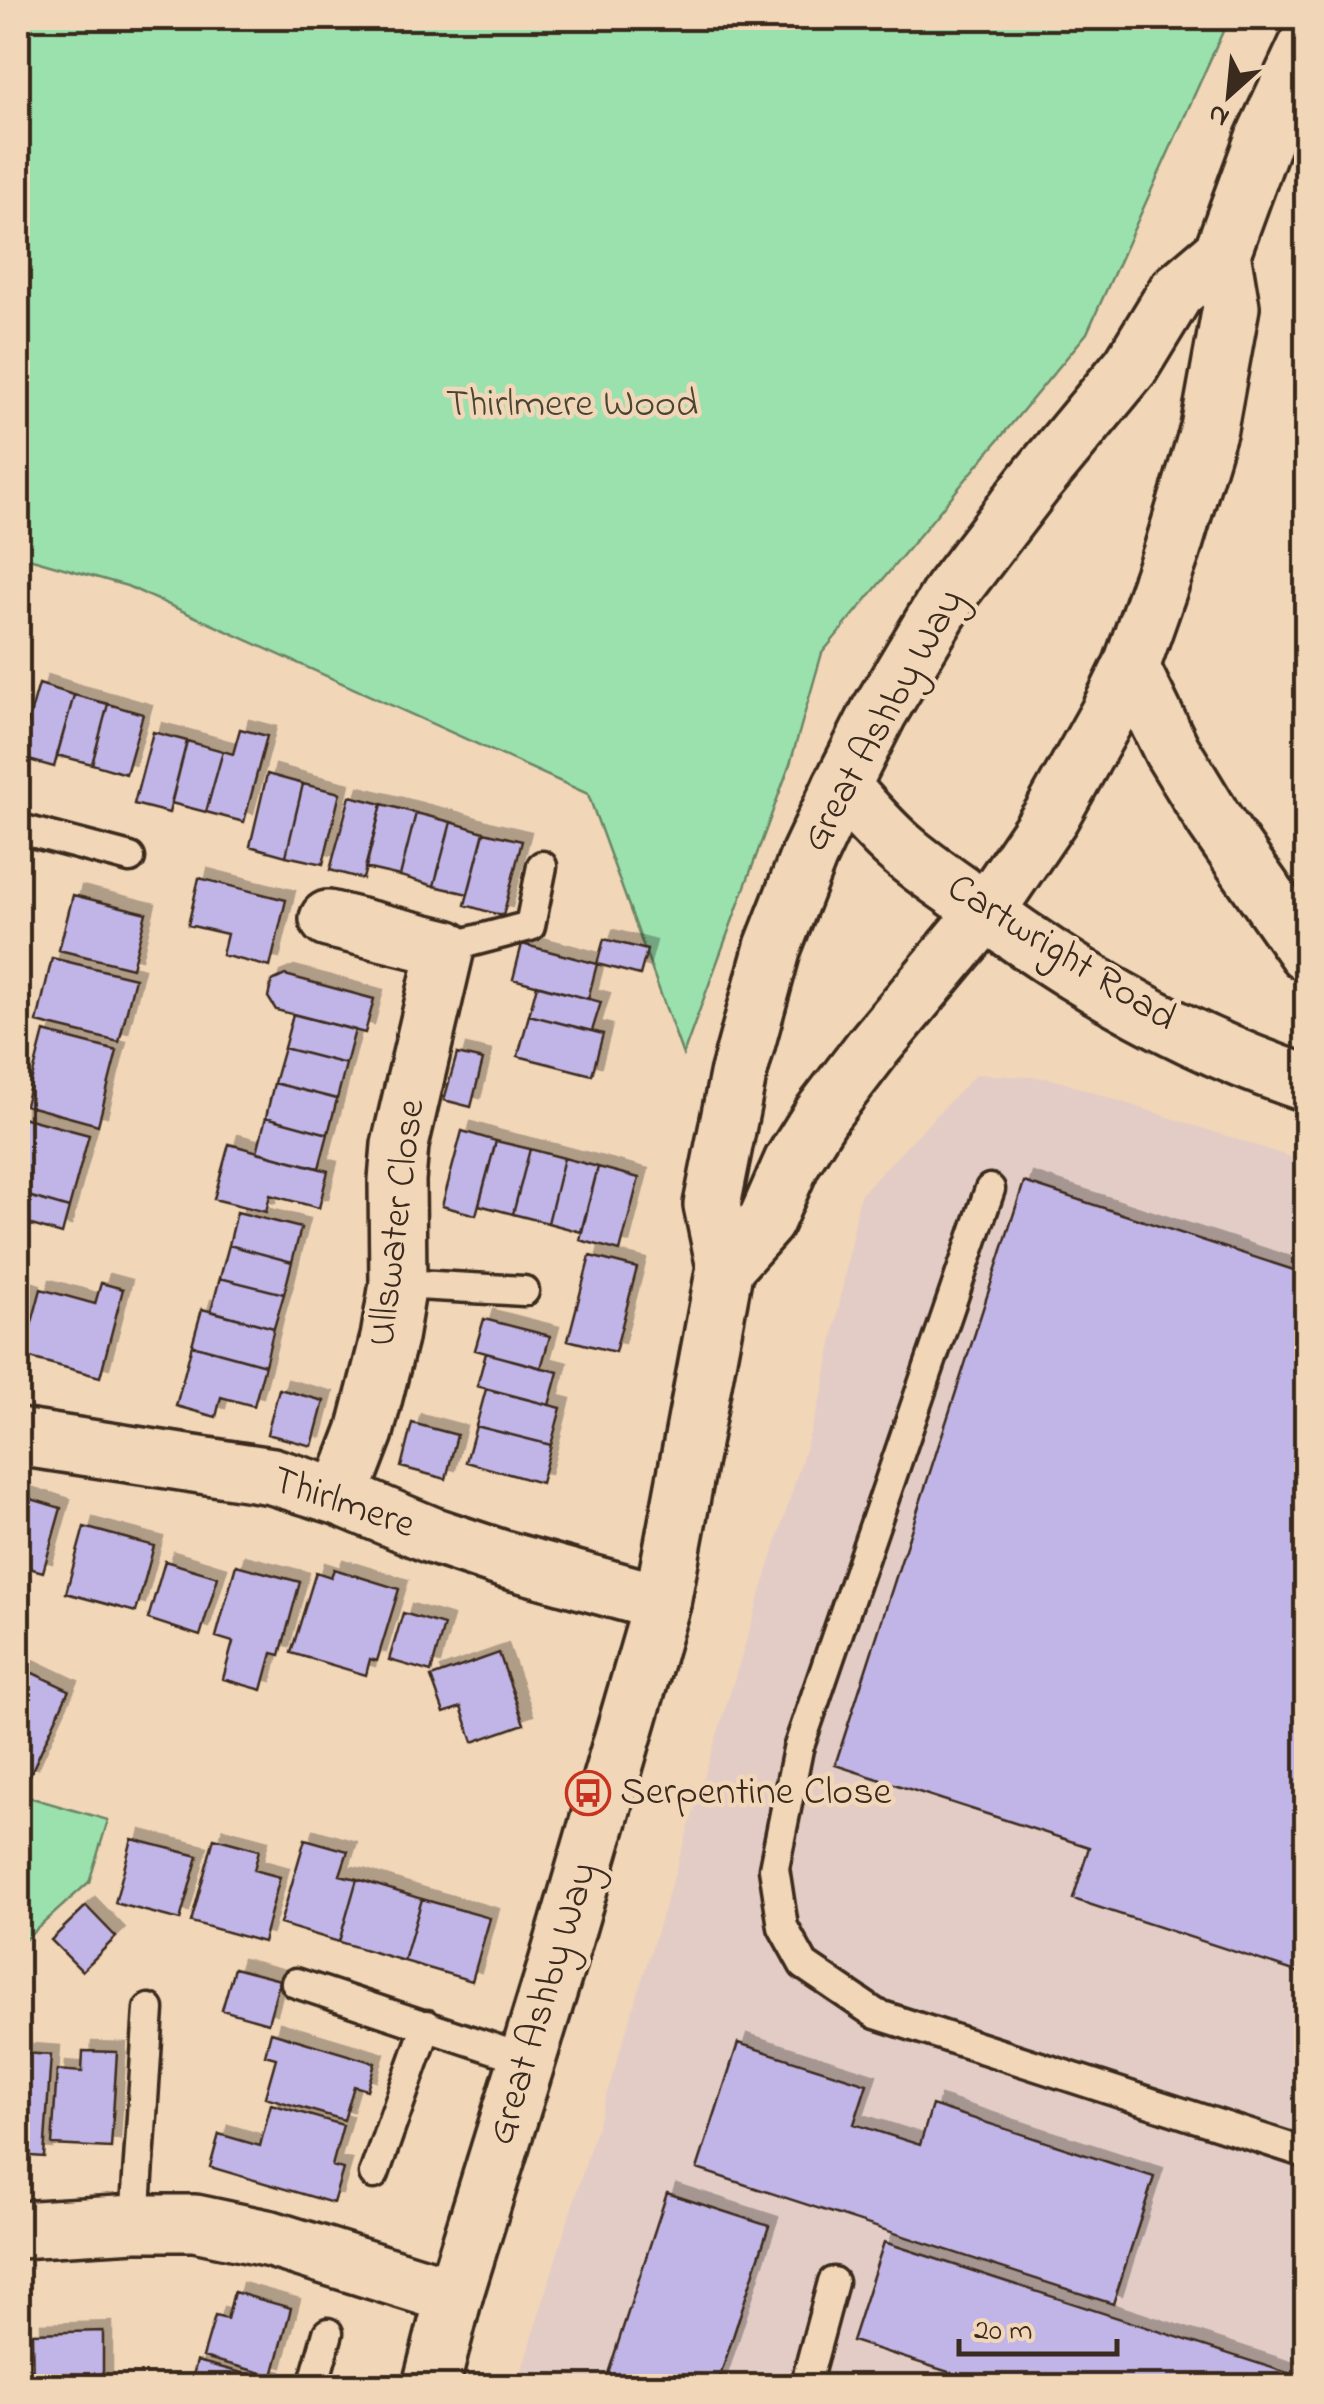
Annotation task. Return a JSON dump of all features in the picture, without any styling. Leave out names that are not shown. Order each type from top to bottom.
[{"type":"street","points":[[725,1267],[766,1221],[792,1162],[822,1114],[985,912],[1051,816],[1108,714],[1130,667],[1172,551],[1209,428],[1231,306],[1222,254],[1264,138],[1306,48]]},
{"type":"street","name":"Great Ashby Way","points":[[431,2386],[454,2296],[528,2060],[662,1603],[725,1267],[712,1206],[738,1075],[773,948],[840,787],[879,712],[951,592],[1131,366],[1176,292],[1222,254]]},
{"type":"street","points":[[1130,667],[1172,751],[1214,820],[1306,952]]},
{"type":"street","name":"Cartwright Road","points":[[840,787],[897,846],[1045,954],[1165,1024],[1306,1082]]},
{"type":"street","points":[[328,919],[446,948]]},
{"type":"street","name":"Ullswater Close","points":[[340,1496],[365,1432],[388,1338],[398,1284],[400,1145],[446,948]]},
{"type":"street","name":"Thirlmere","points":[[18,1436],[272,1476],[340,1496],[431,1535],[503,1559],[662,1603]]},
{"type":"street","points":[[18,2230],[195,2223],[271,2239],[454,2296]]},
{"type":"lane","points":[[18,835],[28,830],[130,858]]},
{"type":"lane","points":[[446,948],[530,926],[542,866]]},
{"type":"lane","points":[[990,1189],[798,1749],[774,1868],[782,1927],[804,1965],[876,2014],[1306,2153]]},
{"type":"lane","points":[[398,1284],[524,1291]]},
{"type":"lane","points":[[296,1983],[528,2060]]},
{"type":"lane","points":[[136,2223],[149,2010]]},
{"type":"lane","points":[[374,2174],[427,2025]]},
{"type":"lane","points":[[805,2386],[833,2282]]},
{"type":"lane","points":[[313,2386],[328,2333]]},
{"type":"shaded area","points":[[976,1074],[1049,1078],[1306,1162],[1306,2386],[517,2386],[823,1391],[860,1195]]},
{"type":"green space","name":"Thirlmere Wood","points":[[18,18],[1229,18],[1087,333],[822,653],[790,764],[683,1055],[588,794],[127,586],[18,555]]},
{"type":"green space","points":[[18,1794],[108,1820],[89,1882],[18,1946]]},
{"type":"building","points":[[39,684],[74,695],[54,767],[18,757]]},
{"type":"building","points":[[74,695],[108,704],[92,764],[57,755]]},
{"type":"building","points":[[108,704],[143,714],[126,774],[92,764]]},
{"type":"building","points":[[240,729],[267,736],[244,822],[206,812],[223,751],[233,754]]},
{"type":"building","points":[[153,732],[187,741],[169,813],[134,804]]},
{"type":"building","points":[[187,741],[223,751],[206,812],[171,803]]},
{"type":"building","points":[[267,774],[303,784],[286,856],[250,846]]},
{"type":"building","points":[[303,784],[340,793],[323,864],[286,856]]},
{"type":"building","points":[[350,796],[382,804],[363,879],[330,870]]},
{"type":"building","points":[[382,804],[416,813],[400,876],[365,868]]},
{"type":"building","points":[[416,813],[451,822],[434,886],[400,876]]},
{"type":"building","points":[[451,822],[484,832],[468,894],[434,886]]},
{"type":"building","points":[[484,832],[522,841],[503,916],[465,905]]},
{"type":"building","points":[[199,878],[286,900],[270,967],[222,955],[227,934],[188,925]]},
{"type":"building","points":[[73,895],[146,913],[132,968],[59,950]]},
{"type":"building","points":[[604,939],[647,950],[640,975],[597,964]]},
{"type":"building","points":[[522,944],[597,964],[588,999],[513,979]]},
{"type":"building","points":[[52,958],[135,978],[119,1042],[37,1022]]},
{"type":"building","points":[[285,975],[374,999],[365,1033],[276,1010],[268,997],[272,981]]},
{"type":"building","points":[[537,985],[601,1002],[592,1031],[529,1015]]},
{"type":"building","points":[[293,1014],[355,1030],[346,1064],[284,1048]]},
{"type":"building","points":[[529,1015],[603,1034],[592,1075],[518,1056]]},
{"type":"building","points":[[44,1032],[117,1051],[98,1125],[25,1105]]},
{"type":"building","points":[[284,1048],[346,1064],[337,1099],[274,1083]]},
{"type":"building","points":[[457,1054],[483,1060],[471,1107],[444,1100]]},
{"type":"building","points":[[274,1083],[337,1099],[328,1134],[266,1117]]},
{"type":"building","points":[[18,1116],[89,1135],[69,1208],[18,1193]]},
{"type":"building","points":[[266,1117],[328,1134],[319,1168],[257,1152]]},
{"type":"building","points":[[462,1131],[496,1141],[476,1215],[442,1206]]},
{"type":"building","points":[[496,1141],[530,1149],[513,1214],[479,1205]]},
{"type":"building","points":[[229,1144],[328,1171],[319,1208],[270,1195],[266,1212],[214,1199]]},
{"type":"building","points":[[530,1149],[564,1158],[548,1223],[513,1214]]},
{"type":"building","points":[[564,1158],[598,1167],[581,1232],[548,1223]]},
{"type":"building","points":[[598,1167],[639,1178],[620,1251],[580,1240]]},
{"type":"building","points":[[1024,1182],[1306,1274],[1306,1975],[1073,1899],[1089,1847],[835,1765]]},
{"type":"building","points":[[18,1193],[69,1208],[62,1234],[18,1221]]},
{"type":"building","points":[[237,1212],[301,1228],[292,1262],[229,1245]]},
{"type":"building","points":[[229,1245],[292,1262],[284,1294],[220,1278]]},
{"type":"building","points":[[590,1256],[637,1268],[615,1352],[568,1340]]},
{"type":"building","points":[[220,1278],[284,1294],[274,1328],[211,1311]]},
{"type":"building","points":[[101,1283],[123,1289],[100,1377],[23,1356],[41,1289],[95,1304]]},
{"type":"building","points":[[18,1290],[31,1294],[18,1342]]},
{"type":"building","points":[[202,1309],[274,1328],[265,1365],[192,1345]]},
{"type":"building","points":[[484,1319],[550,1336],[541,1368],[475,1350]]},
{"type":"building","points":[[192,1345],[265,1365],[254,1406],[221,1397],[216,1417],[176,1406]]},
{"type":"building","points":[[486,1353],[558,1372],[549,1405],[477,1386]]},
{"type":"building","points":[[279,1389],[324,1401],[312,1446],[267,1434]]},
{"type":"building","points":[[486,1389],[561,1408],[551,1445],[476,1426]]},
{"type":"building","points":[[412,1423],[457,1435],[446,1479],[401,1467]]},
{"type":"building","points":[[476,1426],[551,1445],[541,1483],[466,1462]]},
{"type":"building","points":[[18,1495],[61,1508],[43,1572],[18,1565]]},
{"type":"building","points":[[84,1527],[154,1546],[136,1612],[66,1593]]},
{"type":"building","points":[[165,1561],[218,1577],[200,1636],[148,1619]]},
{"type":"building","points":[[236,1565],[300,1582],[280,1655],[272,1653],[262,1690],[223,1679],[233,1642],[216,1637]]},
{"type":"building","points":[[334,1569],[399,1589],[377,1661],[370,1659],[366,1675],[291,1653],[316,1572],[331,1577]]},
{"type":"building","points":[[403,1613],[444,1625],[431,1672],[389,1660]]},
{"type":"building","points":[[499,1653],[524,1724],[473,1742],[461,1707],[444,1713],[431,1677]]},
{"type":"building","points":[[18,1666],[69,1690],[29,1777],[18,1772]]},
{"type":"building","points":[[214,1838],[259,1850],[254,1870],[280,1877],[263,1942],[191,1922]]},
{"type":"building","points":[[132,1839],[198,1856],[180,1920],[115,1903]]},
{"type":"building","points":[[305,1839],[348,1851],[340,1875],[357,1879],[339,1942],[280,1924]]},
{"type":"building","points":[[357,1879],[422,1899],[404,1961],[339,1942]]},
{"type":"building","points":[[422,1899],[490,1918],[472,1981],[404,1961]]},
{"type":"building","points":[[86,1906],[116,1937],[82,1971],[51,1940]]},
{"type":"building","points":[[234,1968],[280,1980],[268,2023],[222,2010]]},
{"type":"building","points":[[271,2032],[375,2063],[367,2090],[354,2086],[344,2120],[265,2097],[276,2058],[265,2055]]},
{"type":"building","points":[[738,2043],[867,2084],[854,2124],[920,2145],[932,2105],[1154,2177],[1113,2304],[697,2169]]},
{"type":"building","points":[[83,2051],[117,2052],[111,2148],[52,2145],[57,2070],[82,2072]]},
{"type":"building","points":[[24,2053],[51,2055],[44,2157],[18,2155],[18,2079],[23,2079]]},
{"type":"building","points":[[271,2104],[343,2125],[332,2166],[343,2169],[333,2203],[210,2167],[219,2134],[260,2146]]},
{"type":"building","points":[[667,2193],[769,2226],[717,2386],[604,2386]]},
{"type":"building","points":[[884,2242],[1306,2379],[1306,2386],[992,2386],[852,2341]]},
{"type":"building","points":[[234,2292],[291,2308],[273,2376],[203,2357],[215,2316],[227,2319]]},
{"type":"building","points":[[103,2331],[103,2386],[33,2386],[32,2333]]},
{"type":"building","points":[[197,2361],[272,2381],[271,2386],[190,2386]]},
{"type":"place","name":"Serpentine Close","points":[[588,1793]]}]
